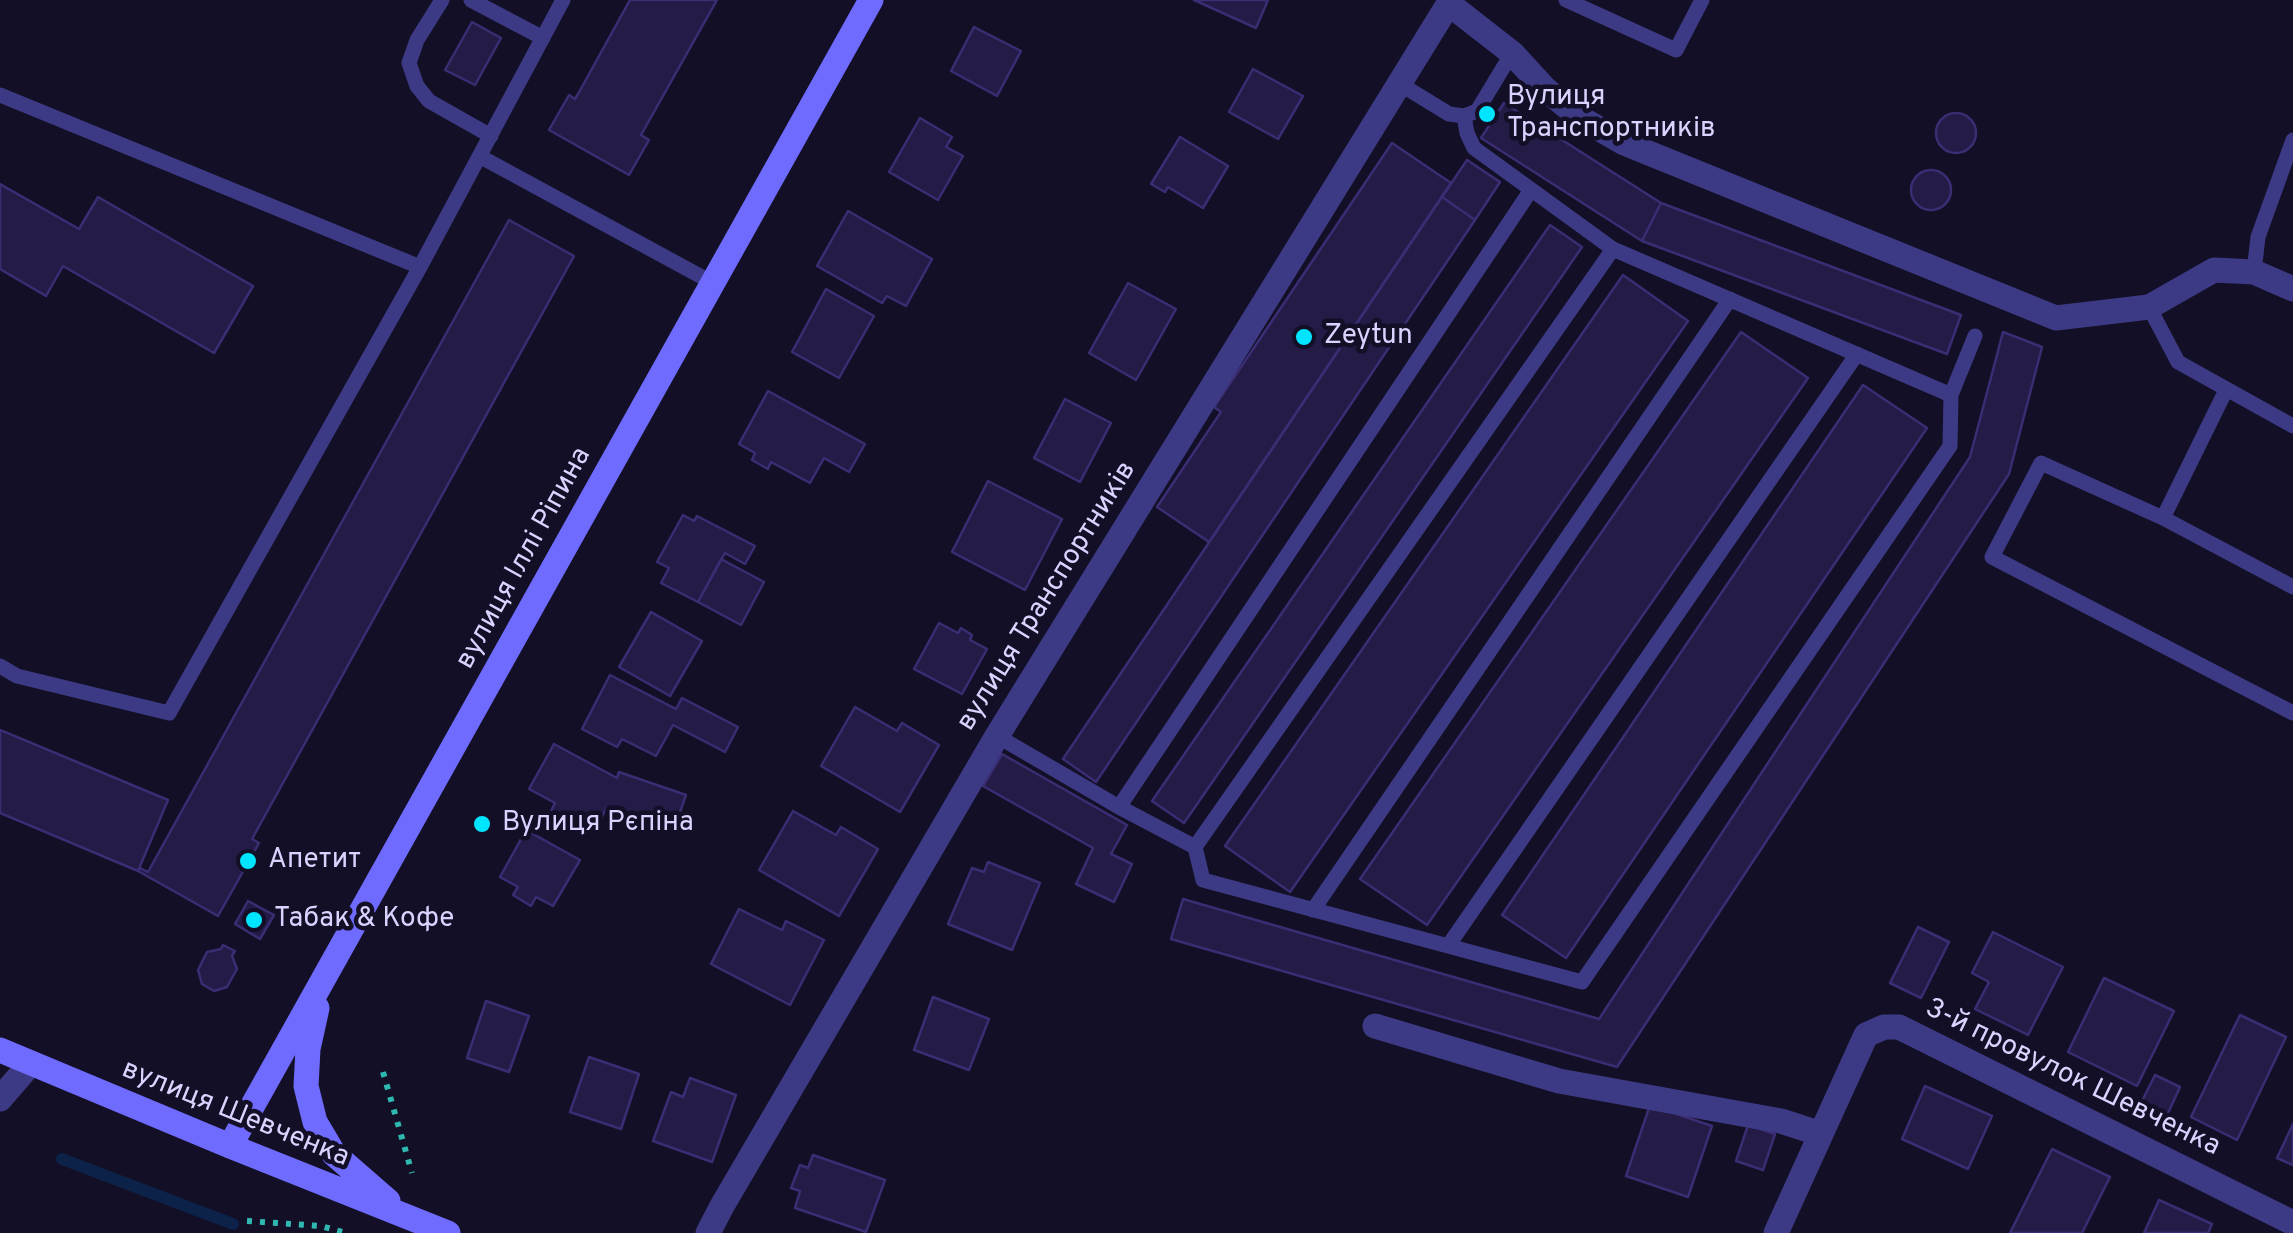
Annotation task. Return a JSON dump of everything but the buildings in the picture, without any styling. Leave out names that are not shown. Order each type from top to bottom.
[{"type":"main road","name":"вулиця Іллі Ріпина","points":[[230,1146],[870,0]]},
{"type":"main road","points":[[333,963],[308,1049],[306,1086],[315,1122],[334,1154],[390,1203],[422,1223]]},
{"type":"main road","name":"вулиця Шевченка","points":[[0,1050],[448,1233]]},
{"type":"street","points":[[1450,2],[1512,53],[1544,89],[1582,119],[1624,143],[2056,318],[2150,307],[2214,270],[2254,272],[2293,289]]},
{"type":"street","name":"вулиця Транспортників","points":[[708,1233],[998,736],[1450,2]]},
{"type":"street","points":[[1375,1026],[1560,1080],[1781,1121],[1821,1134]]},
{"type":"street","name":"3-й провулок Шевченка","points":[[1776,1233],[1866,1035],[1884,1027],[1899,1027],[2293,1223]]},
{"type":"street","points":[[0,1099],[31,1063]]},
{"type":"lane","points":[[442,0],[416,40],[409,63],[417,86],[430,101],[491,136]]},
{"type":"lane","points":[[470,0],[543,38]]},
{"type":"lane","points":[[0,666],[17,676],[170,713],[420,268],[563,0]]},
{"type":"lane","points":[[1566,0],[1676,50],[1702,0]]},
{"type":"lane","points":[[1400,84],[1448,114],[1464,116],[1477,111],[1512,53]]},
{"type":"lane","points":[[0,96],[420,268]]},
{"type":"lane","points":[[1464,116],[1474,148],[1613,248],[1951,394]]},
{"type":"lane","points":[[2254,272],[2258,237],[2288,171],[2293,140]]},
{"type":"lane","points":[[481,157],[713,283]]},
{"type":"lane","points":[[1120,806],[1532,190]]},
{"type":"lane","points":[[1613,248],[1196,847],[1203,880],[1582,982],[1950,446],[1951,394],[1974,336]]},
{"type":"lane","points":[[1313,910],[1730,299]]},
{"type":"lane","points":[[2150,307],[2178,362],[2293,426]]},
{"type":"lane","points":[[1448,946],[1857,354]]},
{"type":"lane","points":[[2163,518],[2226,390]]},
{"type":"lane","points":[[2293,587],[2163,518],[2041,463],[1992,557],[2293,713]]},
{"type":"lane","points":[[998,736],[1196,847]]},
{"type":"path","points":[[383,1072],[412,1173]]},
{"type":"path","points":[[247,1222],[322,1226],[346,1233]]},
{"type":"waterway","points":[[62,1159],[233,1224]]},
{"type":"place","name":"Вулиця Транспортників","points":[[1487,114]]},
{"type":"place","name":"Zeytun","points":[[1304,337]]},
{"type":"place","name":"Вулиця Рєпіна","points":[[482,824]]},
{"type":"place","name":"Апетит","points":[[248,861]]},
{"type":"place","name":"Табак & Кофе","points":[[254,920]]}]
